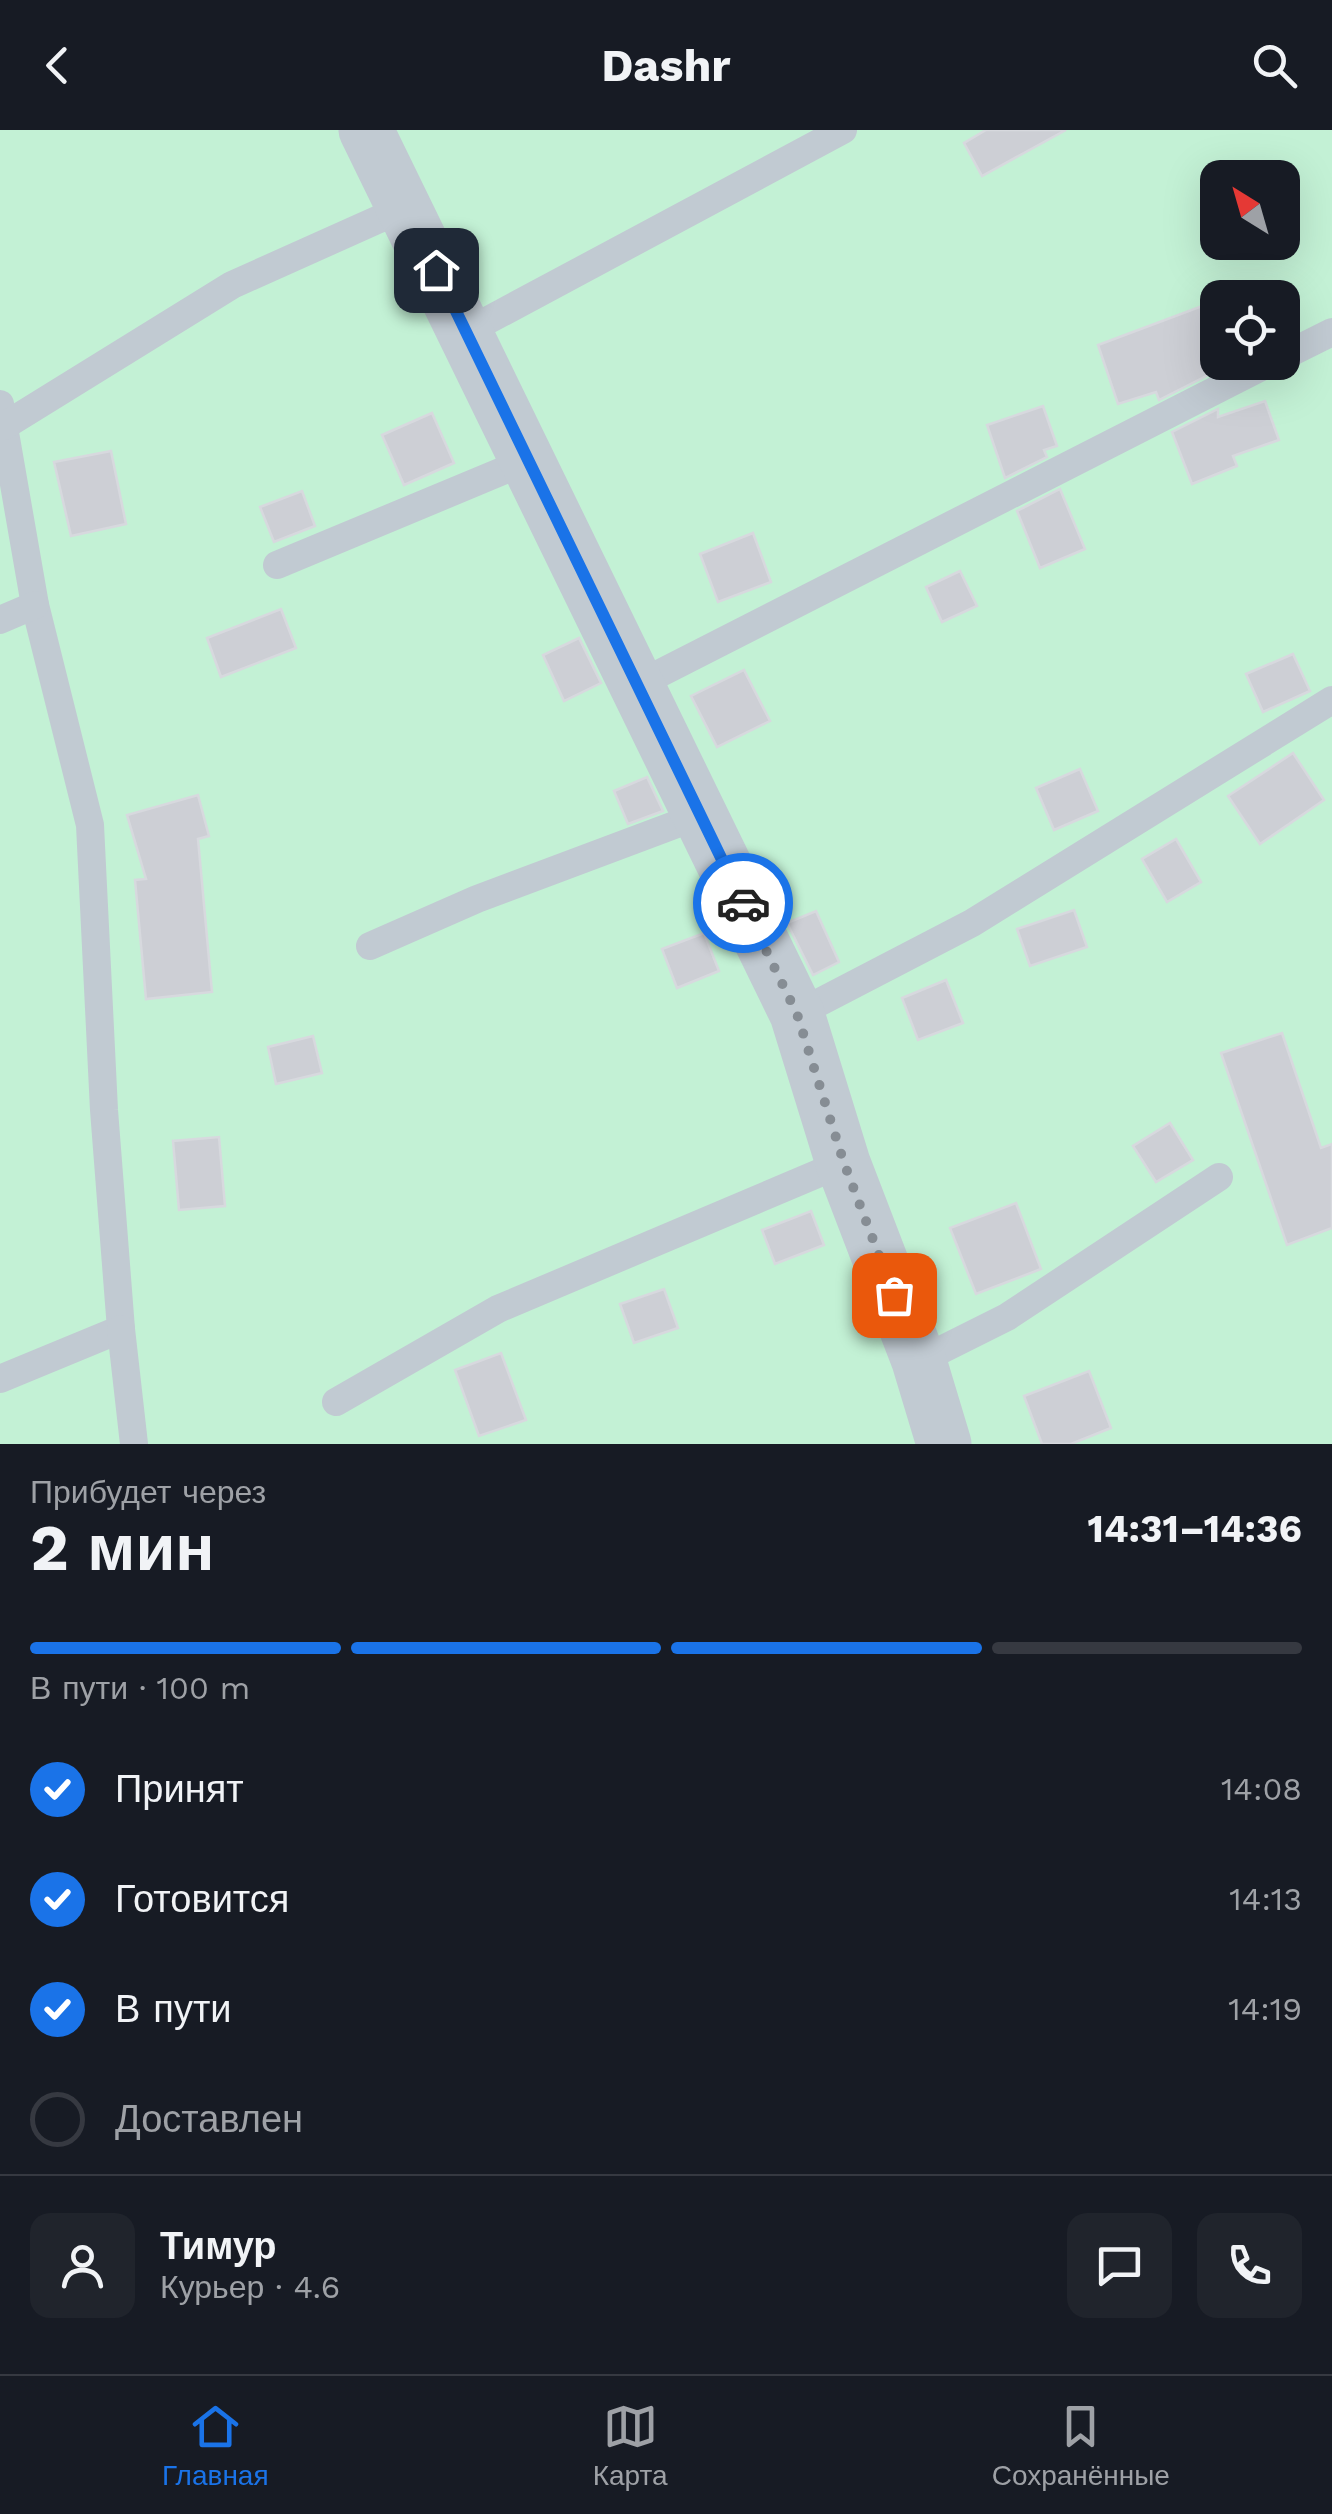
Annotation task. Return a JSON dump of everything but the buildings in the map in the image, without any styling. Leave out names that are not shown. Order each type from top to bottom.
[{"type":"street","points":[[366,130],[797,1014],[844,1163],[919,1361],[944,1444]]},
{"type":"lane","points":[[466,332],[843,130]]},
{"type":"lane","points":[[134,1444],[104,1110],[90,825],[35,606],[2,415],[232,285],[406,207]]},
{"type":"lane","points":[[1300,348],[1332,332]]},
{"type":"lane","points":[[637,684],[1236,380]]},
{"type":"lane","points":[[277,565],[529,460]]},
{"type":"lane","points":[[0,620],[35,606]]},
{"type":"lane","points":[[797,1014],[972,923],[1332,700]]},
{"type":"lane","points":[[370,946],[477,899],[700,815]]},
{"type":"lane","points":[[336,1402],[498,1309],[844,1163]]},
{"type":"lane","points":[[919,1361],[1007,1317],[1219,1178]]},
{"type":"lane","points":[[0,1379],[121,1329]]},
{"type":"green space","points":[[0,130],[1332,130],[1332,1444],[0,1444]]},
{"type":"way so far","points":[[743,903],[797,1014],[844,1163],[894,1295]]},
{"type":"route","points":[[436,270],[743,903]]}]
